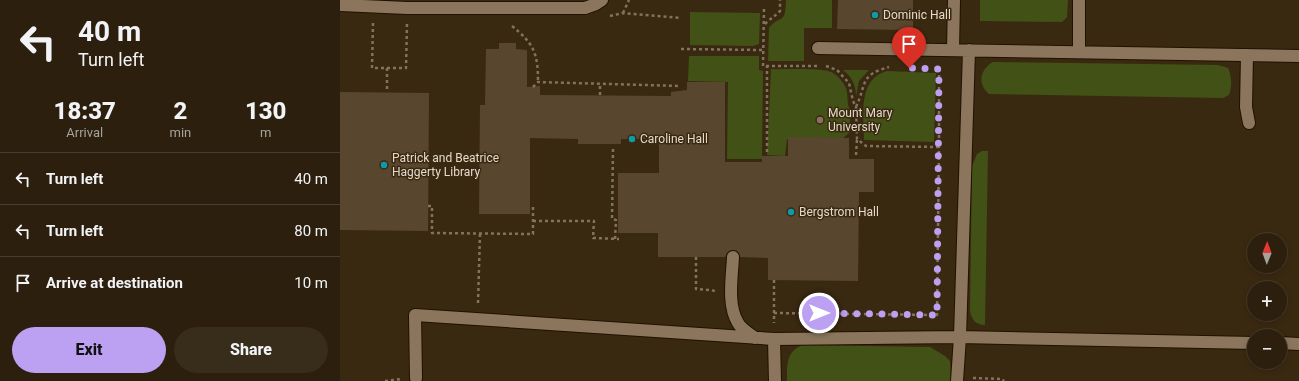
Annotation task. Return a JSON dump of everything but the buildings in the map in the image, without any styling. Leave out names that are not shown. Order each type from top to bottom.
[{"type":"lane","points":[[340,5],[406,8],[585,8],[602,0]]},
{"type":"lane","points":[[953,50],[954,0]]},
{"type":"lane","points":[[1079,0],[1079,52]]},
{"type":"lane","points":[[818,48],[1299,56]]},
{"type":"lane","points":[[957,379],[960,337],[969,50]]},
{"type":"lane","points":[[1247,55],[1246,106],[1249,123]]},
{"type":"lane","points":[[733,257],[731,298],[733,313],[739,325],[755,338]]},
{"type":"lane","points":[[416,378],[415,315],[774,339],[960,337],[1247,343]]},
{"type":"lane","points":[[774,339],[775,381]]},
{"type":"lane","points":[[1287,343],[1299,344]]},
{"type":"path","points":[[623,13],[629,0]]},
{"type":"path","points":[[764,24],[770,18],[776,16],[780,11],[780,0]]},
{"type":"path","points":[[764,9],[763,66],[767,66],[767,155]]},
{"type":"path","points":[[373,20],[372,68],[406,68],[407,20]]},
{"type":"path","points":[[509,23],[525,37],[533,49],[538,63],[538,82],[533,87]]},
{"type":"path","points":[[681,49],[763,50]]},
{"type":"path","points":[[766,66],[828,66],[837,70],[849,83],[856,107],[856,155]]},
{"type":"path","points":[[856,107],[860,99],[864,82],[875,71],[894,67]]},
{"type":"path","points":[[387,68],[387,89]]},
{"type":"path","points":[[774,313],[937,315],[939,69],[932,68]]},
{"type":"path","points":[[538,82],[680,86]]},
{"type":"path","points":[[600,83],[600,95]]},
{"type":"path","points":[[857,139],[866,146],[939,147]]},
{"type":"path","points":[[533,221],[594,221],[593,238],[617,239],[616,220],[612,219],[613,149]]},
{"type":"path","points":[[428,206],[432,206],[432,233],[533,234],[533,207]]},
{"type":"path","points":[[478,319],[480,233]]},
{"type":"path","points":[[696,257],[696,289],[710,290],[731,298]]},
{"type":"path","points":[[774,280],[774,339]]},
{"type":"path","points":[[957,379],[1002,379],[1004,381]]},
{"type":"green space","points":[[786,0],[832,0],[832,28],[804,28],[804,61],[768,61],[769,28],[785,14]]},
{"type":"green space","points":[[980,0],[1068,0],[1067,17],[1062,22],[980,21]]},
{"type":"green space","points":[[690,12],[760,13],[759,44],[753,46],[690,45]]},
{"type":"green space","points":[[689,56],[759,56],[759,70],[763,71],[762,159],[727,159],[728,82],[688,81]]},
{"type":"green space","points":[[993,62],[1218,65],[1228,68],[1231,78],[1231,85],[1229,95],[1223,98],[989,94],[983,86],[982,77],[985,69]]},
{"type":"green space","points":[[771,69],[821,70],[828,71],[837,76],[843,82],[847,92],[850,110],[850,132],[842,139],[787,139],[785,156],[767,155]]},
{"type":"green space","points":[[843,70],[869,70],[859,81],[856,97],[853,82],[849,75]]},
{"type":"green space","points":[[887,71],[936,73],[934,142],[864,140],[863,110],[867,90],[877,75]]},
{"type":"green space","points":[[982,151],[988,151],[985,325],[979,324],[975,321],[970,311],[972,166],[977,154]]},
{"type":"green space","points":[[802,345],[930,347],[945,356],[950,361],[951,381],[787,381],[788,360],[790,355]]},
{"type":"place","name":"Dominic Hall","points":[[875,15]]},
{"type":"place","name":"Mount Mary University","points":[[820,120]]},
{"type":"place","name":"Caroline Hall","points":[[632,139]]},
{"type":"place","name":"Patrick and Beatrice Haggerty Library","points":[[384,165]]},
{"type":"place","name":"Bergstrom Hall","points":[[791,212]]},
{"type":"route","points":[[819,313],[937,315],[939,69],[909,68]]}]
